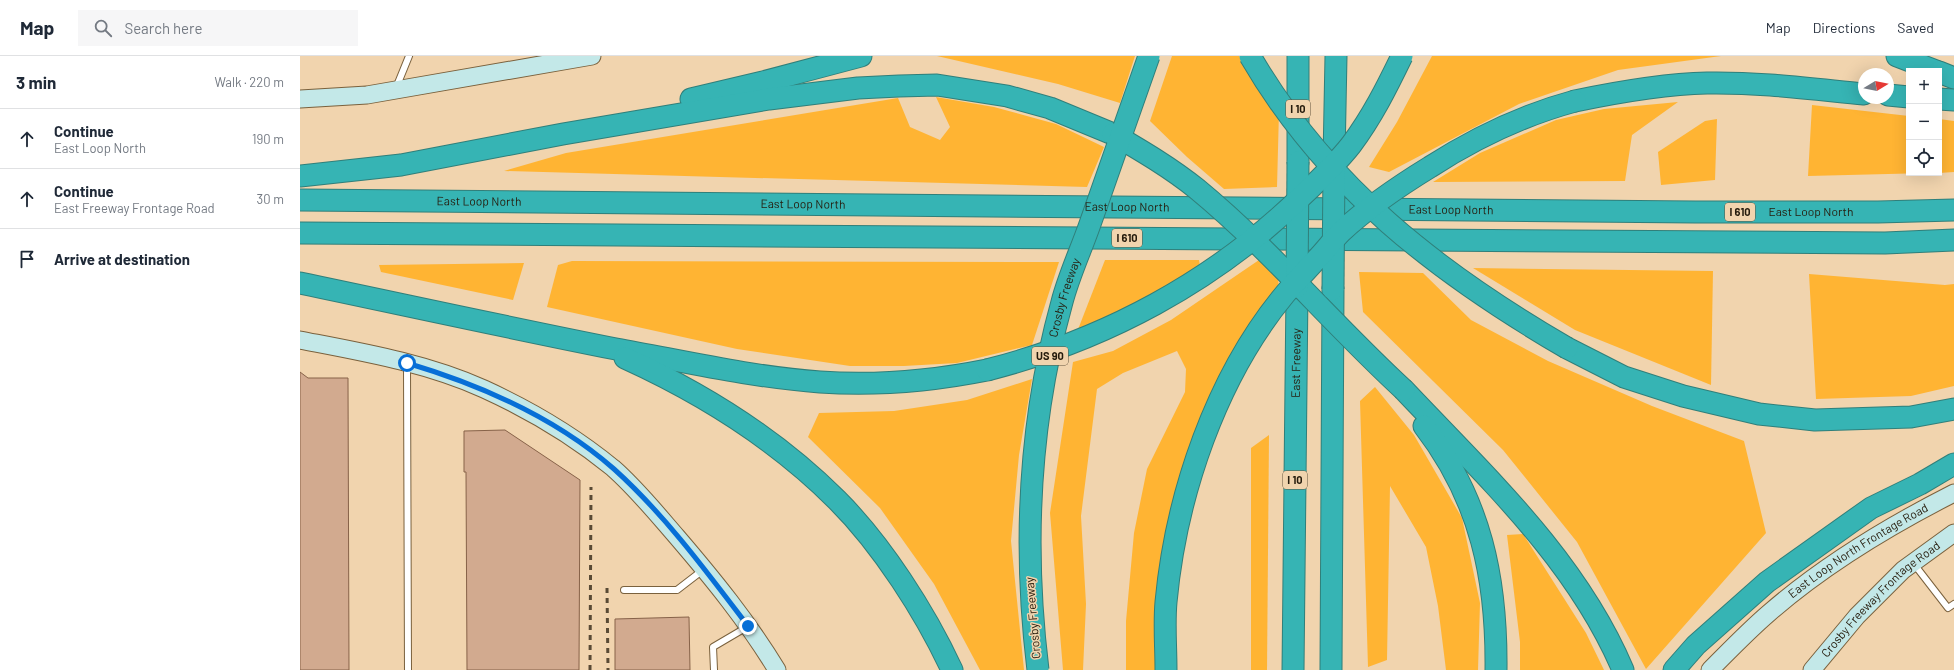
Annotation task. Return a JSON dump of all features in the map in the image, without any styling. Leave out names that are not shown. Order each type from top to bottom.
[{"type":"highway","points":[[563,134],[579,123],[763,82],[861,56]]},
{"type":"highway","name":"Crosby Freeway","points":[[1038,670],[1029,568],[1030,516],[1035,446],[1045,377],[1062,301],[1149,56]]},
{"type":"highway","points":[[1250,56],[1277,99],[1314,147],[1353,191],[1427,256],[1510,315],[1567,348],[1624,377],[1683,396],[1759,414],[1815,420],[1910,417],[1954,409]]},
{"type":"highway","name":"East Freeway","points":[[1293,670],[1298,56]]},
{"type":"highway","points":[[1331,670],[1336,56]]},
{"type":"highway","points":[[300,283],[595,345],[775,377],[821,382],[874,383],[920,381],[987,370],[1032,358],[1105,330],[1171,296],[1236,252],[1292,206],[1350,146],[1386,90],[1402,56]]},
{"type":"highway","points":[[1897,56],[1928,68]]},
{"type":"highway","points":[[1942,73],[1954,78]]},
{"type":"highway","points":[[1166,670],[1166,603],[1177,531],[1194,470],[1217,405],[1236,368],[1285,294],[1341,232],[1393,190],[1459,148],[1546,109],[1575,101],[1626,90],[1707,83],[1798,87],[1858,93]]},
{"type":"highway","points":[[300,176],[401,165],[563,134],[777,98],[858,88],[938,85],[1007,96],[1050,108],[1113,134],[1168,168],[1196,189],[1236,223],[1311,296],[1384,371],[1402,392],[1509,499],[1557,558],[1602,628],[1623,670]]},
{"type":"highway","points":[[1894,96],[1906,97]]},
{"type":"highway","points":[[1942,99],[1954,100]]},
{"type":"highway","name":"East Loop North","points":[[300,200],[1688,212],[1878,212],[1954,210]]},
{"type":"highway","name":"I 610","points":[[300,234],[1885,244],[1954,240]]},
{"type":"highway","points":[[595,345],[691,391],[757,434],[812,476],[838,501],[865,532],[897,575],[928,623],[952,670]]},
{"type":"highway","points":[[1402,392],[1434,439],[1469,502],[1486,552],[1496,640],[1496,670]]},
{"type":"highway","points":[[1674,670],[1696,645],[1767,582],[1871,508],[1920,484],[1954,464]]},
{"type":"highway","points":[[865,532],[897,582],[937,670]]},
{"type":"highway","points":[[1332,625],[1335,670]]},
{"type":"main road","points":[[300,100],[367,95],[586,57]]},
{"type":"main road","points":[[300,340],[407,363],[452,376],[483,388],[520,407],[569,436],[613,469],[654,510],[707,572],[748,626],[777,670]]},
{"type":"main road","name":"East Loop North Frontage Road","points":[[1710,670],[1767,615],[1807,583],[1927,506],[1954,493]]},
{"type":"main road","name":"Crosby Freeway Frontage Road","points":[[1812,670],[1857,616],[1902,570],[1954,533]]},
{"type":"lane","points":[[395,90],[409,56]]},
{"type":"lane","points":[[407,363],[408,670]]},
{"type":"lane","points":[[1913,563],[1948,608],[1954,604]]},
{"type":"lane","points":[[624,590],[677,590],[707,572]]},
{"type":"lane","points":[[714,670],[713,647],[748,626]]},
{"type":"shaded area","points":[[937,56],[1135,56],[1120,103],[1058,84]]},
{"type":"shaded area","points":[[1172,56],[1239,56],[1259,88],[1279,111],[1277,187],[1224,189],[1187,157],[1150,121]]},
{"type":"shaded area","points":[[1432,56],[1721,56],[1618,70],[1519,104],[1389,172],[1369,167],[1397,122]]},
{"type":"shaded area","points":[[936,97],[994,107],[1056,124],[1104,147],[1087,187],[504,171],[566,153],[898,98],[910,127],[940,140],[950,127]]},
{"type":"shaded area","points":[[1678,102],[1632,135],[1625,181],[1433,182],[1480,153],[1556,120],[1604,109]]},
{"type":"shaded area","points":[[1812,105],[1906,116],[1906,174],[1808,176]]},
{"type":"shaded area","points":[[1717,119],[1715,180],[1661,185],[1658,152],[1705,121]]},
{"type":"shaded area","points":[[1942,119],[1954,121],[1954,172],[1942,173]]},
{"type":"shaded area","points":[[1105,260],[1199,260],[1200,266],[1125,313],[1077,332]]},
{"type":"shaded area","points":[[1259,260],[1278,278],[1279,289],[1189,460],[1162,552],[1156,670],[1126,670],[1126,621],[1134,533],[1147,469],[1185,392],[1186,369],[1177,351],[1123,373],[1097,389],[1081,516],[1086,604],[1083,670],[1063,670],[1050,513],[1073,362],[1113,351],[1171,320]]},
{"type":"shaded area","points":[[572,261],[1059,262],[1032,345],[957,363],[904,366],[850,366],[737,349],[547,307],[558,265]]},
{"type":"shaded area","points":[[524,263],[513,300],[381,272],[379,265]]},
{"type":"shaded area","points":[[1473,268],[1713,271],[1711,385],[1575,330]]},
{"type":"shaded area","points":[[1359,272],[1423,273],[1471,320],[1548,361],[1652,406],[1744,441],[1766,533],[1646,669],[1577,542],[1503,450],[1363,312]]},
{"type":"shaded area","points":[[1809,274],[1945,285],[1954,284],[1954,386],[1911,396],[1816,399]]},
{"type":"shaded area","points":[[1032,379],[1019,455],[1011,541],[1024,670],[980,670],[934,584],[880,508],[808,437],[819,413],[894,411],[967,400]]},
{"type":"shaded area","points":[[1375,387],[1414,435],[1462,518],[1480,603],[1478,670],[1446,670],[1438,606],[1426,547],[1390,486],[1387,660],[1368,667],[1360,401]]},
{"type":"shaded area","points":[[1269,435],[1267,670],[1251,670],[1251,448]]},
{"type":"shaded area","points":[[1523,534],[1586,633],[1604,670],[1520,670],[1520,642],[1507,535]]},
{"type":"building","points":[[300,372],[308,378],[348,378],[349,670],[300,670]]},
{"type":"building","points":[[505,430],[580,480],[579,670],[467,670],[466,472],[464,472],[464,431]]},
{"type":"building","points":[[689,617],[690,670],[615,670],[615,619]]},
{"type":"railway","points":[[590,670],[591,487]]},
{"type":"railway","points":[[607,588],[608,670]]},
{"type":"route","points":[[407,363],[452,376],[483,388],[520,407],[569,436],[613,469],[654,510],[748,626]]}]
